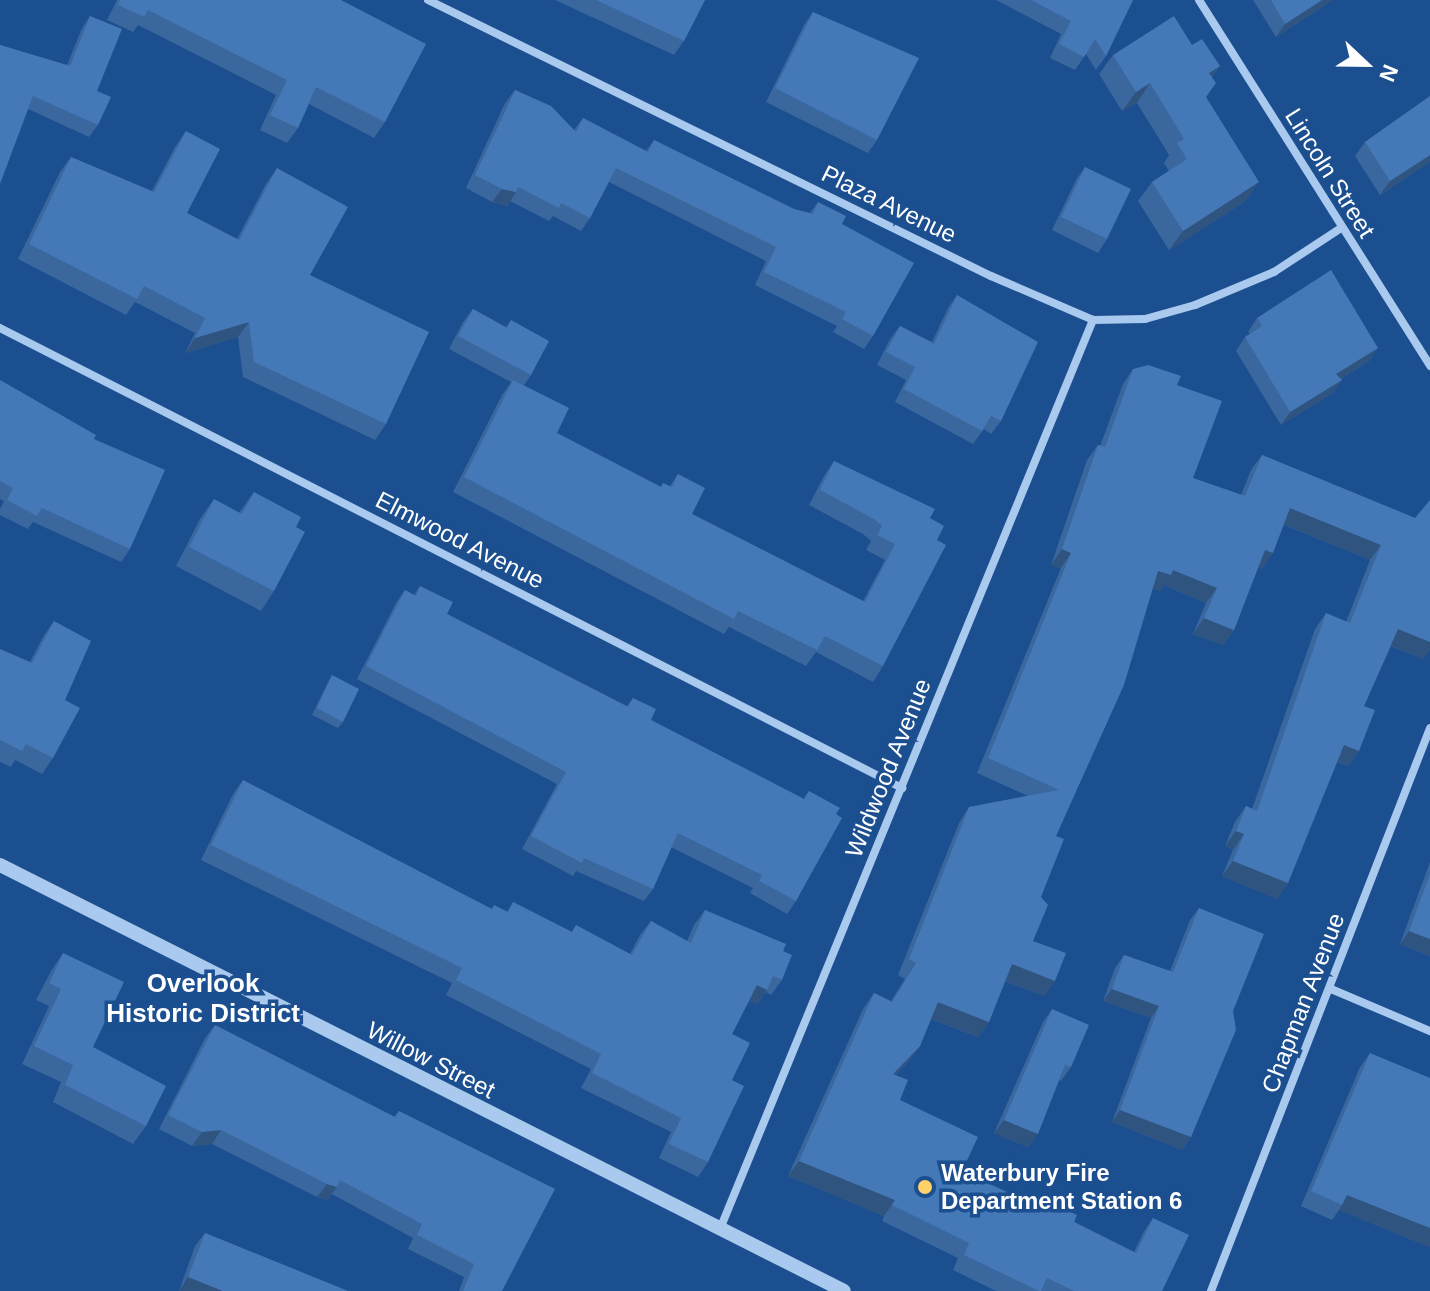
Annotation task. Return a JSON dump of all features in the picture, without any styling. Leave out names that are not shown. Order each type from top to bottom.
[{"type":"street","name":"Plaza Avenue","points":[[428,0],[991,276],[1093,320],[1145,319],[1195,305],[1274,272],[1341,228]]},
{"type":"street","name":"Lincoln Street","points":[[1199,0],[1430,366]]},
{"type":"street","name":"Wildwood Avenue","points":[[720,1230],[1093,320]]},
{"type":"street","name":"Elmwood Avenue","points":[[0,328],[902,788]]},
{"type":"street","name":"Chapman Avenue","points":[[1211,1291],[1430,728]]},
{"type":"street","name":"Willow Street","points":[[0,865],[844,1291]]},
{"type":"street","points":[[1331,989],[1430,1031]]},
{"type":"building","points":[[120,0],[341,0],[426,44],[385,122],[316,87],[298,128],[270,115],[287,80],[148,10],[144,17],[118,5]]},
{"type":"building","points":[[596,0],[705,0],[684,41]]},
{"type":"building","points":[[1031,0],[1133,0],[1106,56],[1095,39],[1084,57],[1059,44],[1071,21]]},
{"type":"building","points":[[1271,0],[1322,0],[1285,24]]},
{"type":"building","points":[[813,12],[919,58],[877,140],[775,88]]},
{"type":"building","points":[[90,16],[122,29],[97,91],[111,97],[98,125],[33,96],[0,184],[0,45],[70,66]]},
{"type":"building","points":[[1174,16],[1192,45],[1202,39],[1220,66],[1209,73],[1216,83],[1206,97],[1259,182],[1183,231],[1152,182],[1187,159],[1177,143],[1184,139],[1150,83],[1136,92],[1113,55]]},
{"type":"building","points":[[515,90],[551,106],[576,132],[583,118],[648,152],[654,140],[794,209],[813,214],[818,202],[846,216],[842,224],[914,263],[873,336],[842,319],[846,312],[764,272],[776,247],[616,168],[590,218],[561,203],[559,208],[518,187],[516,192],[502,189],[475,175]]},
{"type":"building","points":[[1430,96],[1430,155],[1390,181],[1365,142]]},
{"type":"building","points":[[186,131],[220,149],[187,213],[239,240],[277,168],[348,207],[310,275],[429,332],[386,424],[254,362],[249,322],[195,338],[205,318],[144,286],[137,299],[29,244],[71,157],[154,192]]},
{"type":"building","points":[[1085,167],[1131,189],[1107,239],[1061,217]]},
{"type":"building","points":[[1331,270],[1378,348],[1336,374],[1342,380],[1290,412],[1245,337],[1262,326],[1257,318]]},
{"type":"building","points":[[957,295],[1038,342],[1001,421],[991,416],[982,431],[904,389],[915,367],[886,352],[900,326],[934,344]]},
{"type":"building","points":[[473,309],[507,328],[511,320],[549,341],[531,375],[458,336]]},
{"type":"building","points":[[1148,365],[1181,376],[1177,385],[1222,401],[1193,478],[1245,496],[1262,455],[1415,518],[1430,500],[1430,642],[1398,629],[1364,706],[1375,710],[1359,751],[1344,745],[1288,883],[1233,861],[1244,834],[1236,831],[1246,806],[1257,811],[1326,613],[1350,623],[1381,545],[1290,508],[1273,553],[1265,550],[1234,630],[1204,618],[1217,588],[1173,570],[1171,575],[1158,571],[1124,685],[1056,836],[1064,839],[1041,897],[1048,905],[1033,941],[1066,953],[1055,981],[1012,964],[989,1022],[938,1002],[920,1046],[893,1074],[908,1080],[900,1100],[978,1137],[962,1171],[1043,1209],[1047,1201],[1077,1215],[1074,1222],[1136,1253],[1153,1218],[1189,1235],[1162,1291],[1074,1291],[1047,1278],[1039,1291],[964,1255],[969,1243],[892,1205],[895,1200],[799,1161],[874,993],[892,1002],[916,963],[909,959],[969,807],[1059,790],[988,758],[1071,553],[1062,549],[1098,445],[1105,447],[1133,369]]},
{"type":"building","points":[[0,380],[96,435],[94,439],[165,470],[130,549],[42,508],[37,516],[7,500],[13,488],[0,481]]},
{"type":"building","points":[[513,380],[569,408],[557,433],[661,487],[663,483],[672,487],[678,474],[705,488],[692,514],[865,602],[895,544],[877,535],[882,526],[874,519],[820,490],[834,461],[935,509],[930,518],[944,526],[937,540],[946,545],[883,666],[825,636],[817,650],[738,611],[734,619],[464,477]]},
{"type":"building","points":[[254,492],[301,517],[296,527],[305,532],[274,591],[189,547],[214,499],[242,514]]},
{"type":"building","points":[[420,586],[453,602],[447,614],[628,707],[633,698],[656,709],[651,720],[804,799],[809,791],[840,808],[836,814],[842,818],[796,901],[759,881],[762,875],[678,833],[653,889],[584,858],[582,863],[531,836],[566,772],[366,666],[405,590],[416,596]]},
{"type":"building","points":[[54,621],[91,641],[65,700],[80,708],[53,758],[26,744],[22,751],[0,740],[0,649],[32,663]]},
{"type":"building","points":[[332,675],[359,689],[343,722],[317,708]]},
{"type":"building","points":[[243,780],[492,909],[494,905],[508,912],[513,902],[572,932],[576,925],[632,955],[651,921],[691,943],[705,910],[786,944],[783,951],[792,955],[782,980],[773,976],[767,990],[757,985],[732,1034],[750,1043],[732,1080],[744,1086],[708,1162],[669,1144],[681,1118],[592,1073],[601,1054],[456,980],[462,968],[211,845]]},
{"type":"building","points":[[1430,874],[1430,939],[1409,931]]},
{"type":"building","points":[[1199,908],[1264,934],[1233,1011],[1236,1030],[1191,1137],[1120,1110],[1159,1006],[1112,989],[1124,955],[1173,972]]},
{"type":"building","points":[[63,953],[124,982],[93,1047],[166,1086],[146,1126],[65,1085],[73,1065],[34,1046],[61,989],[49,983]]},
{"type":"building","points":[[1052,1009],[1089,1025],[1071,1067],[1065,1065],[1038,1134],[1004,1120]]},
{"type":"building","points":[[215,1025],[395,1117],[399,1111],[555,1189],[502,1291],[463,1291],[474,1264],[417,1235],[422,1224],[340,1180],[337,1187],[327,1184],[221,1130],[202,1132],[168,1115]]},
{"type":"building","points":[[1370,1053],[1430,1078],[1430,1228],[1347,1195],[1342,1205],[1311,1191]]},
{"type":"building","points":[[205,1233],[348,1291],[223,1291],[188,1277]]},
{"type":"place","name":"Waterbury Fire Department Station 6","points":[[925,1187]]},
{"type":"district","name":"Overlook Historic District","points":[[203,999]]}]
